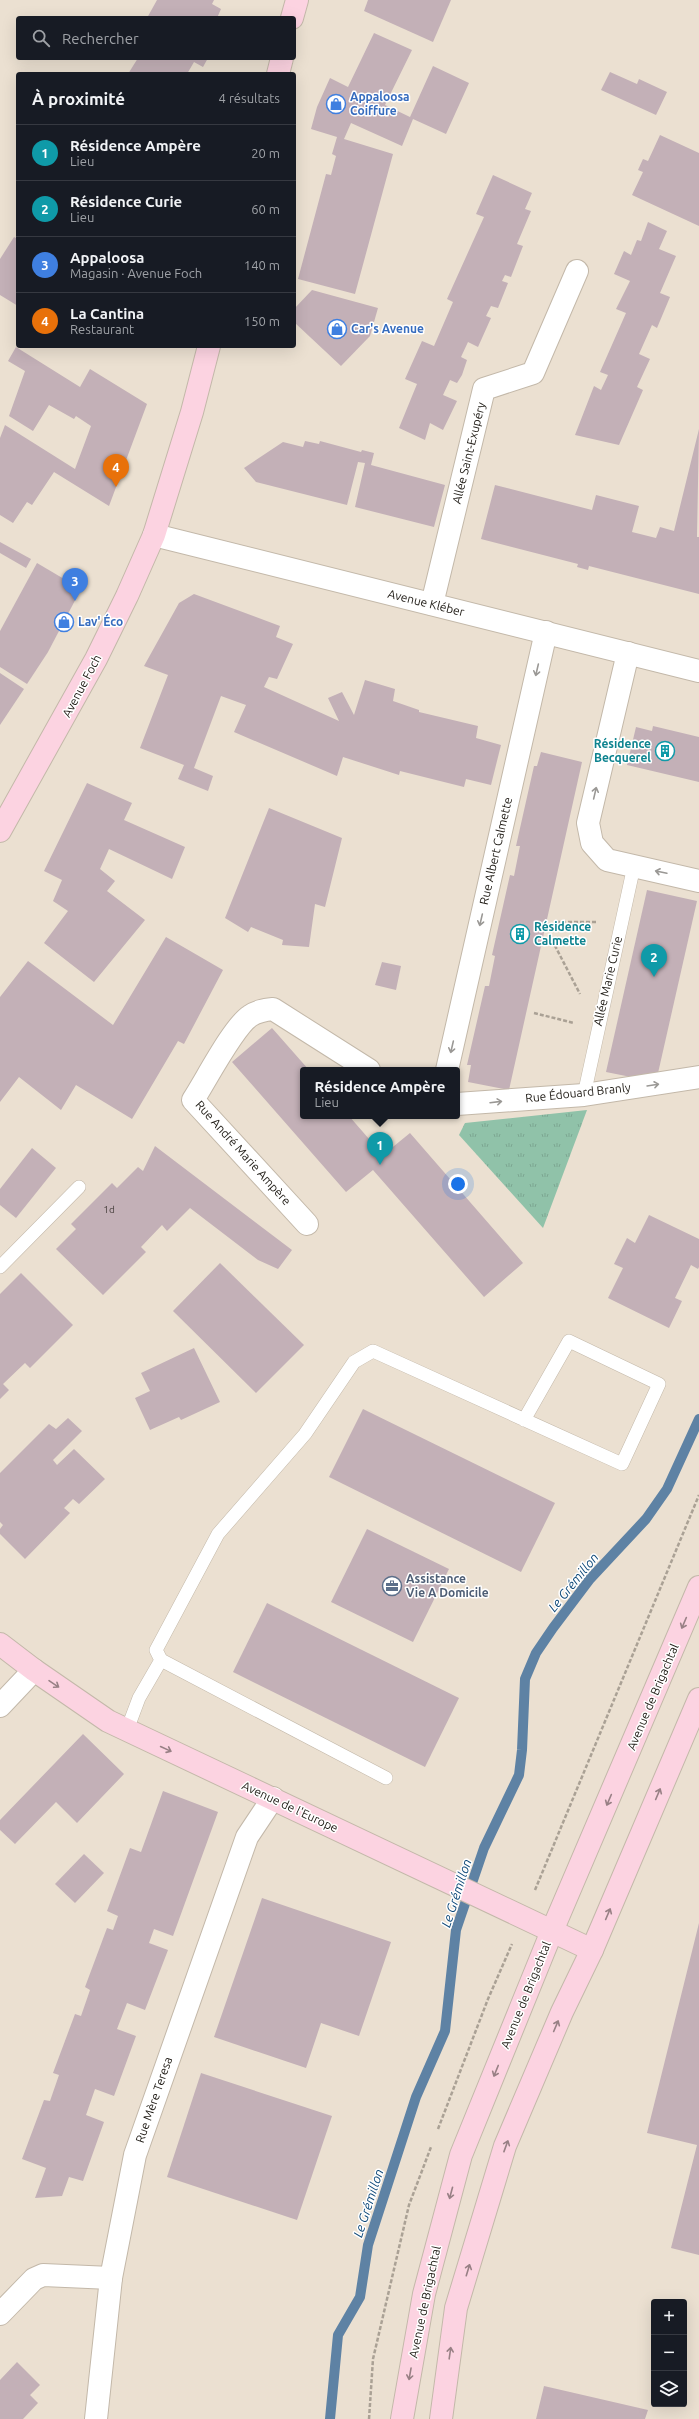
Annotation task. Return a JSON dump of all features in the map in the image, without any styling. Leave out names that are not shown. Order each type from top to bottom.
[{"type":"main road","points":[[293,16],[297,0]]},
{"type":"main road","points":[[278,72],[282,60]]},
{"type":"main road","name":"Avenue Foch","points":[[0,831],[96,660],[154,535],[192,412],[208,348]]},
{"type":"main road","name":"Avenue de Brigachtal","points":[[402,2419],[424,2294],[461,2155],[552,1931],[699,1587]]},
{"type":"main road","name":"Avenue de l'Europe","points":[[0,1644],[34,1670],[108,1721],[442,1877],[592,1950]]},
{"type":"main road","points":[[441,2419],[456,2308],[505,2146],[562,2012],[592,1950],[699,1698]]},
{"type":"street","name":"Allée Saint-Exupéry","points":[[432,604],[484,389],[533,373],[577,271]]},
{"type":"street","name":"Avenue Kléber","points":[[154,535],[699,671]]},
{"type":"street","name":"Rue Albert Calmette","points":[[448,1067],[546,632]]},
{"type":"street","points":[[628,653],[588,823],[592,844],[607,860],[699,881]]},
{"type":"street","name":"Rue André Marie Ampère","points":[[307,1224],[194,1100],[226,1046],[248,1017],[258,1011],[273,1009],[364,1067]]},
{"type":"street","name":"Rue Édouard Branly","points":[[460,1104],[584,1095],[699,1078]]},
{"type":"street","points":[[0,1706],[34,1670]]},
{"type":"street","name":"Rue Mère Teresa","points":[[96,2419],[111,2278],[135,2155],[247,1837],[273,1798]]},
{"type":"street","points":[[0,2314],[34,2279],[43,2275],[111,2278]]},
{"type":"lane","name":"Allée Marie Curie","points":[[584,1095],[597,1029],[634,866]]},
{"type":"lane","points":[[0,1267],[79,1187]]},
{"type":"lane","points":[[386,1778],[160,1660],[156,1650],[218,1534],[305,1434],[354,1362],[373,1351],[524,1420],[622,1464],[659,1384],[568,1341],[524,1420]]},
{"type":"lane","points":[[127,1730],[139,1698],[160,1660]]},
{"type":"path","points":[[556,922],[621,922]]},
{"type":"path","points":[[552,940],[597,1029]]},
{"type":"path","points":[[534,1013],[597,1029]]},
{"type":"path","points":[[488,1999],[515,1912],[699,1495]]},
{"type":"green space","points":[[587,1110],[543,1228],[459,1135],[465,1123]]},
{"type":"building","points":[[157,0],[214,0],[212,4],[221,9],[218,16],[148,16]]},
{"type":"building","points":[[368,0],[451,0],[433,42],[364,11]]},
{"type":"building","points":[[374,33],[412,50],[385,105],[410,117],[433,66],[469,83],[446,134],[413,119],[402,146],[351,123],[344,139],[393,154],[355,294],[298,279],[326,174],[331,175],[336,156],[332,154],[337,137],[311,129],[317,107],[330,78],[348,87]]},
{"type":"building","points":[[137,60],[207,60],[203,67],[194,62],[188,72],[129,72]]},
{"type":"building","points":[[610,72],[637,84],[639,79],[667,92],[656,115],[601,90]]},
{"type":"building","points":[[660,135],[699,153],[699,226],[632,195],[643,172],[638,170],[643,159],[648,161]]},
{"type":"building","points":[[493,175],[532,193],[525,209],[531,211],[517,244],[523,246],[511,277],[505,275],[502,281],[508,283],[498,308],[491,306],[486,316],[491,318],[478,347],[468,342],[461,357],[467,360],[462,375],[457,383],[450,380],[443,395],[457,401],[443,430],[430,423],[425,440],[399,428],[417,384],[405,379],[422,341],[434,346],[453,302],[447,299],[484,217],[476,214]]},
{"type":"building","points":[[648,222],[667,231],[659,249],[676,256],[660,293],[670,297],[657,328],[652,325],[639,354],[650,359],[637,387],[643,390],[619,445],[575,435],[594,386],[601,390],[608,375],[600,372],[626,313],[616,309],[630,281],[614,274],[624,251],[631,255],[637,240],[641,241]]},
{"type":"building","points":[[14,237],[16,238],[16,305],[0,295],[0,259]]},
{"type":"building","name":"Car's Avenue","points":[[312,290],[378,308],[370,336],[341,366],[296,324],[296,307]]},
{"type":"building","points":[[16,347],[80,387],[90,369],[147,404],[109,506],[54,472],[32,505],[27,502],[13,523],[0,515],[0,438],[5,425],[75,469],[91,426],[76,416],[74,419],[49,405],[33,431],[9,416],[25,371],[8,361]]},
{"type":"building","points":[[699,429],[697,537],[699,537],[699,594],[589,566],[588,570],[577,567],[578,564],[481,539],[495,485],[592,510],[596,495],[639,506],[632,532],[656,538],[660,527],[674,531]]},
{"type":"building","points":[[305,441],[319,444],[320,441],[361,452],[362,450],[374,453],[371,465],[445,485],[434,527],[355,507],[365,463],[358,462],[347,505],[256,482],[244,468],[283,442],[303,447]]},
{"type":"building","points":[[0,542],[31,559],[26,568],[0,553]]},
{"type":"building","points":[[37,563],[81,589],[48,652],[27,684],[0,667],[0,631]]},
{"type":"building","points":[[194,594],[280,626],[276,637],[293,644],[277,679],[269,677],[264,687],[339,721],[328,698],[342,692],[354,715],[365,680],[395,689],[393,701],[419,710],[419,712],[478,726],[476,738],[501,745],[491,785],[466,779],[464,787],[400,771],[399,775],[343,757],[337,776],[234,732],[246,705],[221,696],[194,768],[213,776],[208,791],[178,779],[184,765],[140,748],[168,675],[144,666],[179,603]]},
{"type":"building","points":[[0,673],[24,689],[0,725]]},
{"type":"building","name":"Résidence Becquerel","points":[[653,726],[699,737],[699,782],[627,765],[636,727],[652,731]]},
{"type":"building","name":"Résidence Calmette","points":[[541,752],[582,762],[509,1090],[468,1082],[471,1065],[467,1065],[485,986],[489,986],[495,956],[492,955],[510,875],[514,876],[520,846],[516,846],[534,766],[537,766]]},
{"type":"building","points":[[87,783],[132,803],[124,820],[185,847],[172,879],[109,849],[100,869],[115,881],[107,891],[145,920],[94,982],[44,943],[68,911],[53,901],[62,880],[44,871]]},
{"type":"building","points":[[269,808],[342,838],[325,907],[315,904],[309,947],[282,945],[283,940],[251,927],[248,932],[225,918]]},
{"type":"building","points":[[647,890],[697,901],[656,1082],[606,1072]]},
{"type":"building","points":[[166,937],[223,970],[184,1044],[178,1041],[132,1119],[76,1085],[61,1110],[19,1077],[0,1102],[0,997],[28,961],[113,1025]]},
{"type":"building","points":[[382,962],[401,966],[396,990],[375,985]]},
{"type":"building","points":[[272,1028],[306,1067],[300,1067],[300,1119],[352,1119],[383,1155],[410,1133],[523,1263],[484,1297],[373,1170],[346,1192],[232,1062]]},
{"type":"building","points":[[155,1146],[292,1250],[278,1269],[258,1260],[190,1208],[167,1231],[162,1225],[141,1247],[146,1252],[103,1295],[56,1249],[76,1229],[71,1224],[112,1183],[117,1188],[138,1167],[143,1171]]},
{"type":"building","points":[[32,1148],[56,1168],[16,1218],[0,1205],[0,1189]]},
{"type":"building","points":[[649,1215],[699,1239],[699,1267],[698,1269],[691,1265],[675,1298],[682,1301],[669,1328],[608,1298],[623,1268],[614,1264],[627,1238],[635,1243]]},
{"type":"building","points":[[220,1263],[304,1345],[256,1393],[173,1311]]},
{"type":"building","points":[[21,1273],[73,1325],[30,1368],[25,1363],[3,1384],[9,1390],[0,1399],[0,1294]]},
{"type":"building","points":[[194,1348],[220,1402],[181,1420],[179,1417],[150,1430],[135,1398],[150,1391],[141,1373]]},
{"type":"building","points":[[363,1409],[555,1503],[521,1572],[329,1477]]},
{"type":"building","points":[[68,1418],[82,1431],[53,1460],[57,1465],[74,1449],[105,1479],[79,1504],[73,1499],[64,1508],[70,1513],[25,1559],[0,1534],[0,1529],[3,1525],[0,1522],[0,1473],[49,1424],[56,1429]]},
{"type":"building","points":[[367,1529],[449,1569],[413,1642],[331,1602]]},
{"type":"building","points":[[267,1603],[459,1698],[425,1767],[233,1672]]},
{"type":"building","points":[[83,1734],[124,1774],[77,1823],[56,1802],[15,1844],[0,1830],[0,1820]]},
{"type":"building","points":[[163,1791],[218,1812],[173,1936],[154,1929],[149,1943],[168,1950],[145,2010],[127,2003],[117,2029],[136,2036],[114,2096],[95,2089],[86,2115],[104,2122],[83,2181],[69,2177],[62,2196],[35,2198],[46,2168],[22,2159],[44,2100],[50,2101],[59,2075],[53,2073],[75,2014],[81,2016],[90,1990],[85,1987],[107,1928],[113,1930],[118,1916],[107,1911],[130,1848],[141,1852]]},
{"type":"building","points":[[84,1854],[104,1873],[75,1903],[55,1884]]},
{"type":"building","points":[[262,1898],[391,1942],[359,2036],[321,2023],[306,2068],[214,2037]]},
{"type":"building","points":[[699,1923],[699,2255],[671,2248],[697,2145],[647,2133]]},
{"type":"building","points":[[201,2073],[332,2116],[297,2220],[167,2177]]},
{"type":"building","points":[[17,2362],[40,2385],[30,2395],[38,2403],[23,2419],[0,2419],[0,2380]]},
{"type":"building","points":[[544,2386],[648,2410],[645,2419],[536,2419]]},
{"type":"waterway","name":"Le Grémillon","points":[[330,2419],[338,2335],[360,2297],[368,2245],[416,2097],[445,2031],[456,1930],[484,1848],[519,1775],[522,1750],[525,1679],[536,1653],[553,1628],[590,1579],[646,1519],[667,1489],[699,1419]]},
{"type":"place","name":"Appaloosa Coiffure","points":[[336,104]]},
{"type":"place","name":"Car's Avenue","points":[[337,329]]},
{"type":"place","name":"La Cantina","points":[[116,487]]},
{"type":"place","name":"Appaloosa","points":[[75,601]]},
{"type":"place","name":"Lav' Éco","points":[[64,622]]},
{"type":"place","name":"Résidence Becquerel","points":[[665,751]]},
{"type":"place","name":"Résidence Calmette","points":[[520,934]]},
{"type":"place","name":"Résidence Curie","points":[[654,977]]},
{"type":"place","name":"Résidence Ampère","points":[[380,1165]]},
{"type":"place","name":"Assistance Vie A Domicile","points":[[392,1586]]}]
